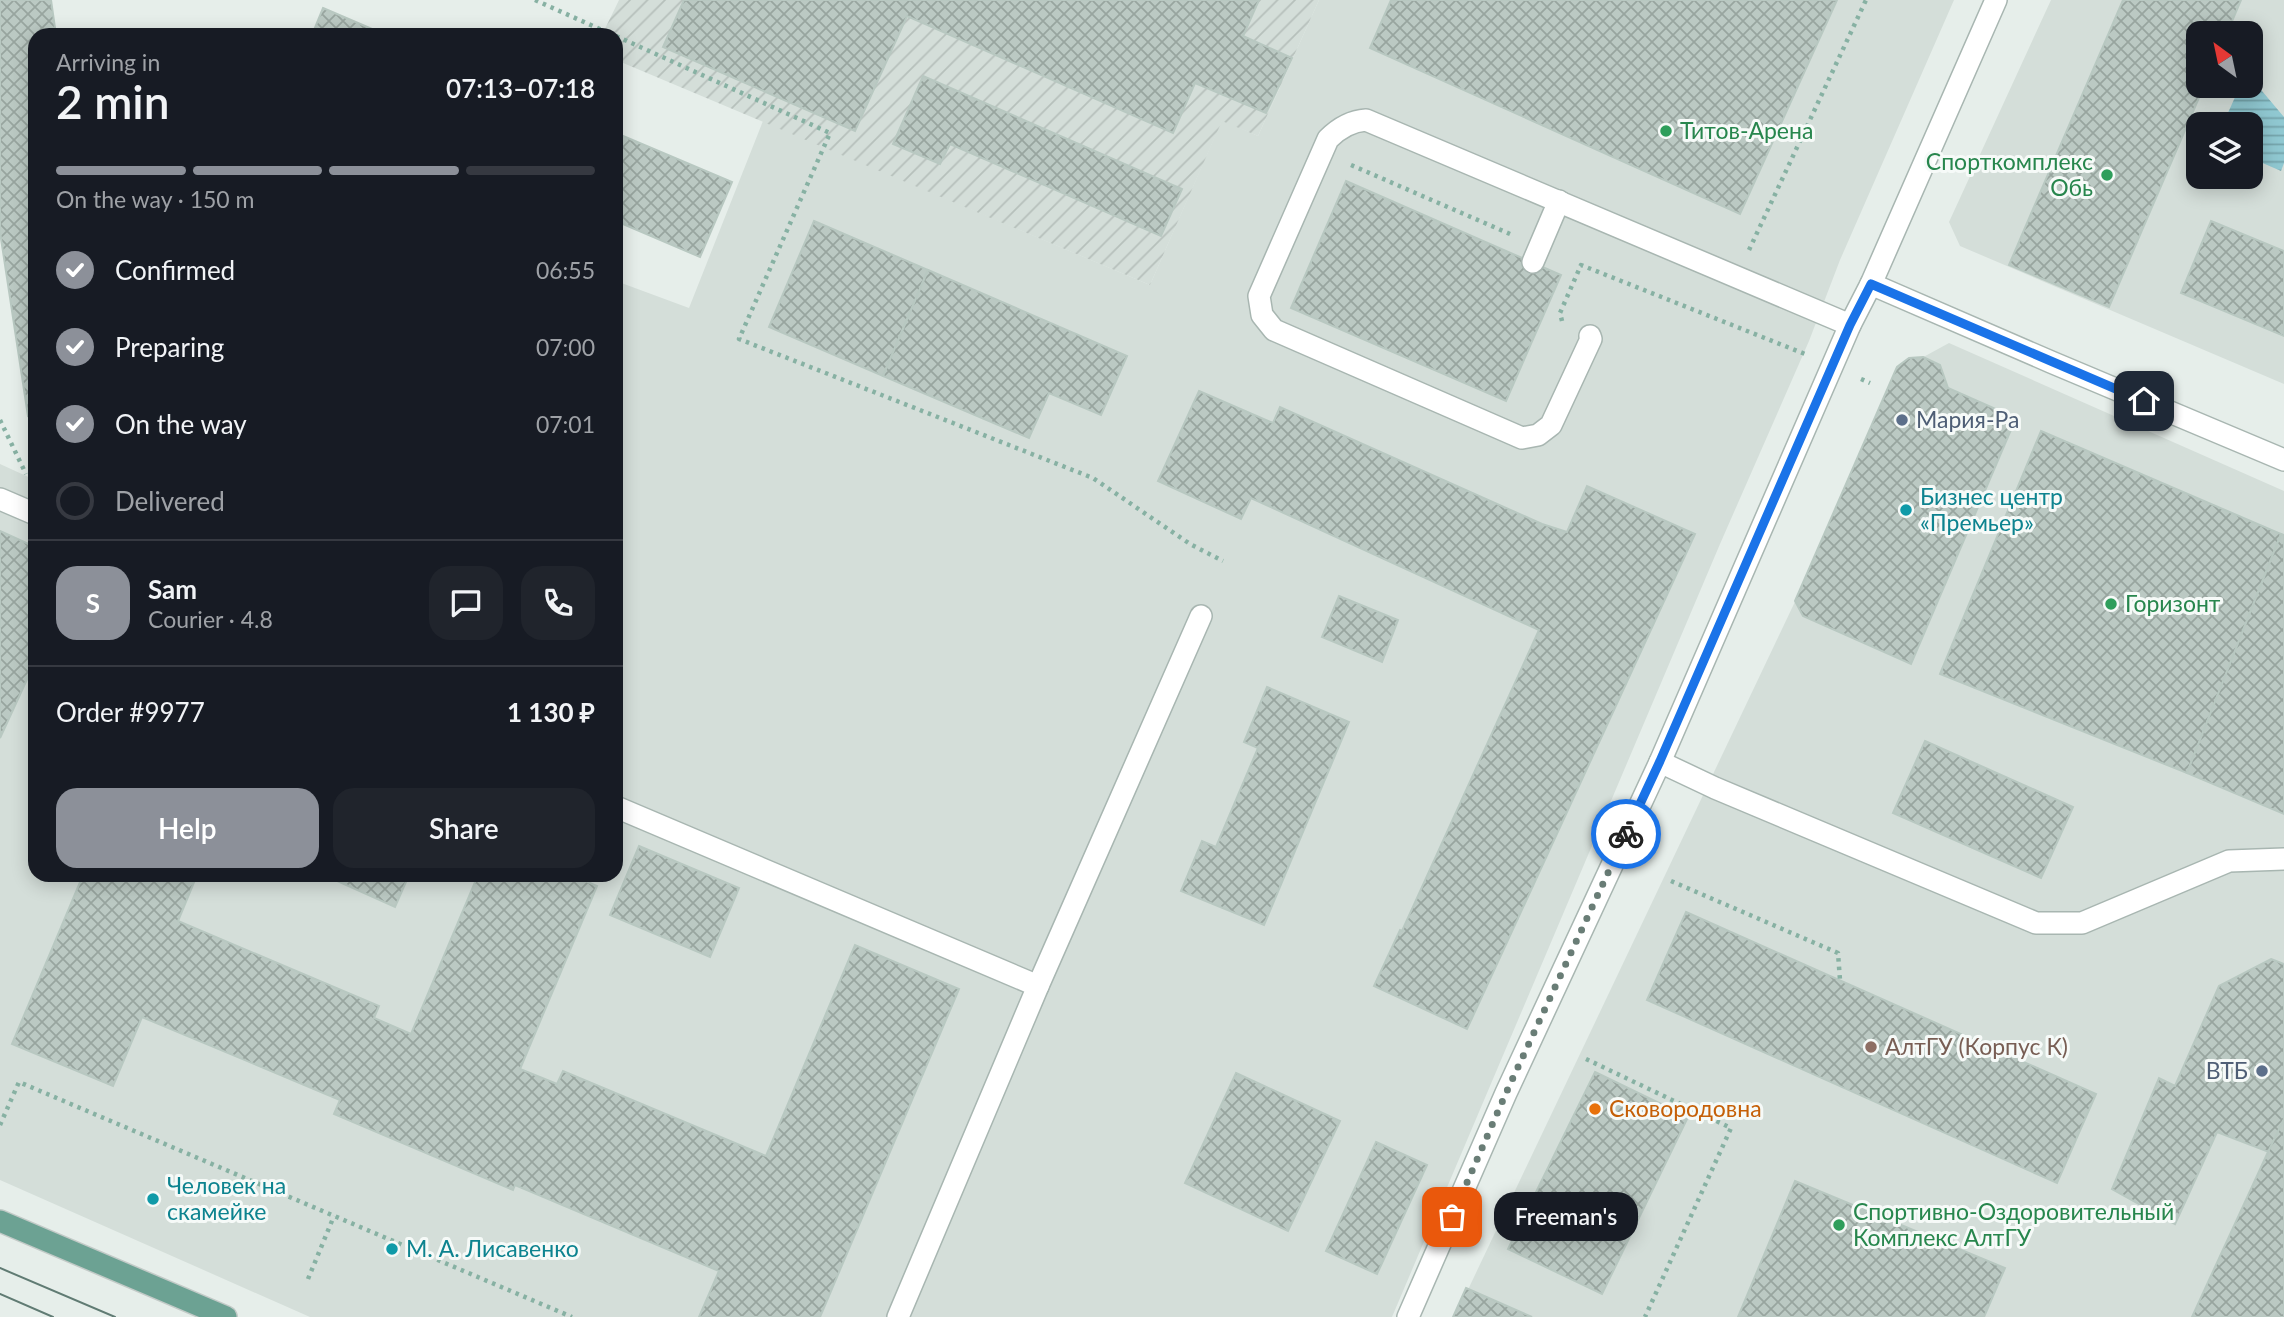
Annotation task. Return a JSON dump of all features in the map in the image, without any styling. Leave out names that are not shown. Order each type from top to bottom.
[{"type":"main road","points":[[0,1221],[226,1317]]},
{"type":"street","points":[[1408,1317],[1506,1093],[1660,761],[1850,325],[1871,284],[1996,0]]},
{"type":"street","points":[[1590,336],[1591,340],[1551,425],[1538,435],[1522,438],[1274,330],[1262,315],[1259,296],[1328,139],[1356,121],[1366,120],[1850,325]]},
{"type":"street","points":[[1536,254],[1559,201]]},
{"type":"street","points":[[1871,284],[2284,460]]},
{"type":"street","points":[[0,499],[28,511]]},
{"type":"street","points":[[898,1317],[1038,985],[1201,616]]},
{"type":"street","points":[[1660,761],[1715,788],[2036,923],[2082,923],[2230,860],[2284,859]]},
{"type":"street","points":[[623,810],[1038,985]]},
{"type":"path","points":[[536,0],[597,28]]},
{"type":"path","points":[[1736,276],[1866,0]]},
{"type":"path","points":[[623,40],[830,133],[739,339],[1093,478],[1190,544],[1223,561]]},
{"type":"path","points":[[1322,153],[1536,254],[1581,265],[1787,346],[1870,383]]},
{"type":"path","points":[[1573,283],[1581,265]]},
{"type":"path","points":[[0,420],[28,480]]},
{"type":"path","points":[[1671,881],[1838,953],[1840,981]]},
{"type":"path","points":[[1586,1059],[1731,1128],[1646,1317]]},
{"type":"path","points":[[0,1125],[19,1082],[572,1317]]},
{"type":"path","points":[[308,1279],[334,1216]]},
{"type":"shaded area","points":[[619,0],[1319,0],[1258,136],[1222,121],[1150,285],[623,63],[623,28],[605,28]]},
{"type":"shaded area","points":[[1319,0],[1954,0],[1840,260],[1809,341],[1392,1317],[310,1317],[0,1180],[0,464],[28,477],[28,882],[623,882],[623,284],[689,308],[763,121],[1150,285],[1222,120],[1258,136]]},
{"type":"shaded area","points":[[2051,0],[2284,0],[2284,384],[1960,246],[1949,222]]},
{"type":"shaded area","points":[[1949,343],[2284,491],[2284,1317],[1455,1317],[1907,366]]},
{"type":"water","points":[[2263,92],[2284,117],[2284,163],[2281,171],[2263,163],[2263,112],[2228,112],[2235,98],[2263,98]]},
{"type":"building","points":[[0,0],[51,0],[55,28],[28,28],[28,416],[0,232]]},
{"type":"building","points":[[684,0],[1259,0],[1243,36],[1292,58],[1266,113],[1195,83],[1173,133],[907,16],[855,131],[663,47]]},
{"type":"building","name":"Титов-Арена","points":[[1391,0],[1837,0],[1740,214],[1370,48]]},
{"type":"building","name":"Спорткомплекс Обь","points":[[2123,0],[2241,0],[2232,21],[2186,21],[2186,98],[2199,98],[2193,112],[2186,112],[2186,128],[2109,307],[2009,265]]},
{"type":"building","points":[[323,8],[370,28],[315,28]]},
{"type":"building","points":[[923,76],[1182,189],[1161,236],[950,144],[940,164],[893,144]]},
{"type":"building","points":[[623,136],[732,182],[700,257],[623,224]]},
{"type":"building","points":[[1346,181],[1561,275],[1506,401],[1291,308]]},
{"type":"building","points":[[814,221],[928,270],[883,376],[769,327]]},
{"type":"building","points":[[2211,221],[2284,251],[2284,336],[2181,293]]},
{"type":"building","points":[[928,270],[1127,356],[1101,415],[1049,393],[1029,438],[883,376]]},
{"type":"building","name":"Бизнес центр «Премьер»","points":[[1923,357],[1940,365],[1948,388],[2016,418],[1911,664],[1803,616],[1795,601],[1897,367],[1909,358]]},
{"type":"building","points":[[1199,391],[1273,423],[1280,407],[1542,524],[1567,532],[1587,486],[1695,534],[1467,1029],[1374,986],[1400,930],[1402,931],[1539,630],[1251,498],[1241,519],[1158,481]]},
{"type":"building","name":"Горизонт","points":[[2041,431],[2281,534],[2187,773],[1940,674]]},
{"type":"building","points":[[0,531],[28,544],[28,677],[0,738]]},
{"type":"building","name":"Горизонт","points":[[2281,534],[2284,535],[2284,814],[2187,773]]},
{"type":"building","points":[[1339,596],[1398,620],[1382,662],[1322,637]]},
{"type":"building","points":[[1267,687],[1349,722],[1264,925],[1181,891],[1202,841],[1216,847],[1258,748],[1244,742]]},
{"type":"building","points":[[1925,741],[2073,807],[2041,878],[1893,813]]},
{"type":"building","points":[[639,846],[739,888],[710,957],[610,915]]},
{"type":"building","points":[[80,882],[194,882],[178,921],[379,1006],[374,1018],[411,1034],[475,882],[588,882],[597,886],[520,1069],[557,1084],[563,1071],[766,1156],[855,945],[959,989],[820,1317],[699,1317],[719,1271],[515,1185],[513,1190],[334,1114],[340,1100],[142,1017],[113,1086],[12,1044]]},
{"type":"building","points":[[340,882],[406,882],[395,907]]},
{"type":"building","name":"АлтГУ (Корпус К)","points":[[1686,912],[2096,1094],[2057,1183],[1647,1000]]},
{"type":"building","points":[[2271,959],[2284,964],[2284,1120],[2269,1152],[2217,1132],[2175,1224],[2112,1189],[2159,1078],[2175,1086],[2219,986]]},
{"type":"building","points":[[1595,1072],[1688,1117],[1602,1294],[1508,1249]]},
{"type":"building","points":[[1236,1073],[1340,1121],[1288,1231],[1185,1183]]},
{"type":"building","points":[[2284,1119],[2284,1317],[2192,1317],[2268,1152]]},
{"type":"building","points":[[1376,1142],[1427,1165],[1377,1274],[1326,1251]]},
{"type":"building","name":"Спортивно-Оздоровительный Комплекс АлтГУ","points":[[1795,1181],[2005,1268],[1984,1317],[1738,1317]]},
{"type":"building","points":[[1466,1288],[1532,1317],[1453,1317]]},
{"type":"tram line","points":[[0,1268],[115,1317]]},
{"type":"tram line","points":[[0,1294],[53,1317]]},
{"type":"way so far","points":[[1452,1217],[1506,1093],[1626,834]]},
{"type":"place","name":"Титов-Арена","points":[[1666,131]]},
{"type":"place","name":"Спорткомплекс Обь","points":[[2107,175]]},
{"type":"place","name":"Мария-Ра","points":[[1902,420]]},
{"type":"place","name":"Бизнес центр «Премьер»","points":[[1906,510]]},
{"type":"place","name":"Горизонт","points":[[2111,604]]},
{"type":"place","name":"АлтГУ (Корпус К)","points":[[1871,1047]]},
{"type":"place","name":"ВТБ","points":[[2262,1071]]},
{"type":"place","name":"Сковородовна","points":[[1595,1109]]},
{"type":"place","name":"Человек на скамейке","points":[[153,1199]]},
{"type":"place","name":"Freeman's","points":[[1452,1217]]},
{"type":"place","name":"Спортивно-Оздоровительный Комплекс АлтГУ","points":[[1839,1225]]},
{"type":"place","name":"М. А. Лисавенко","points":[[392,1249]]},
{"type":"route","points":[[1626,834],[1850,325],[1871,284],[2144,401]]}]
